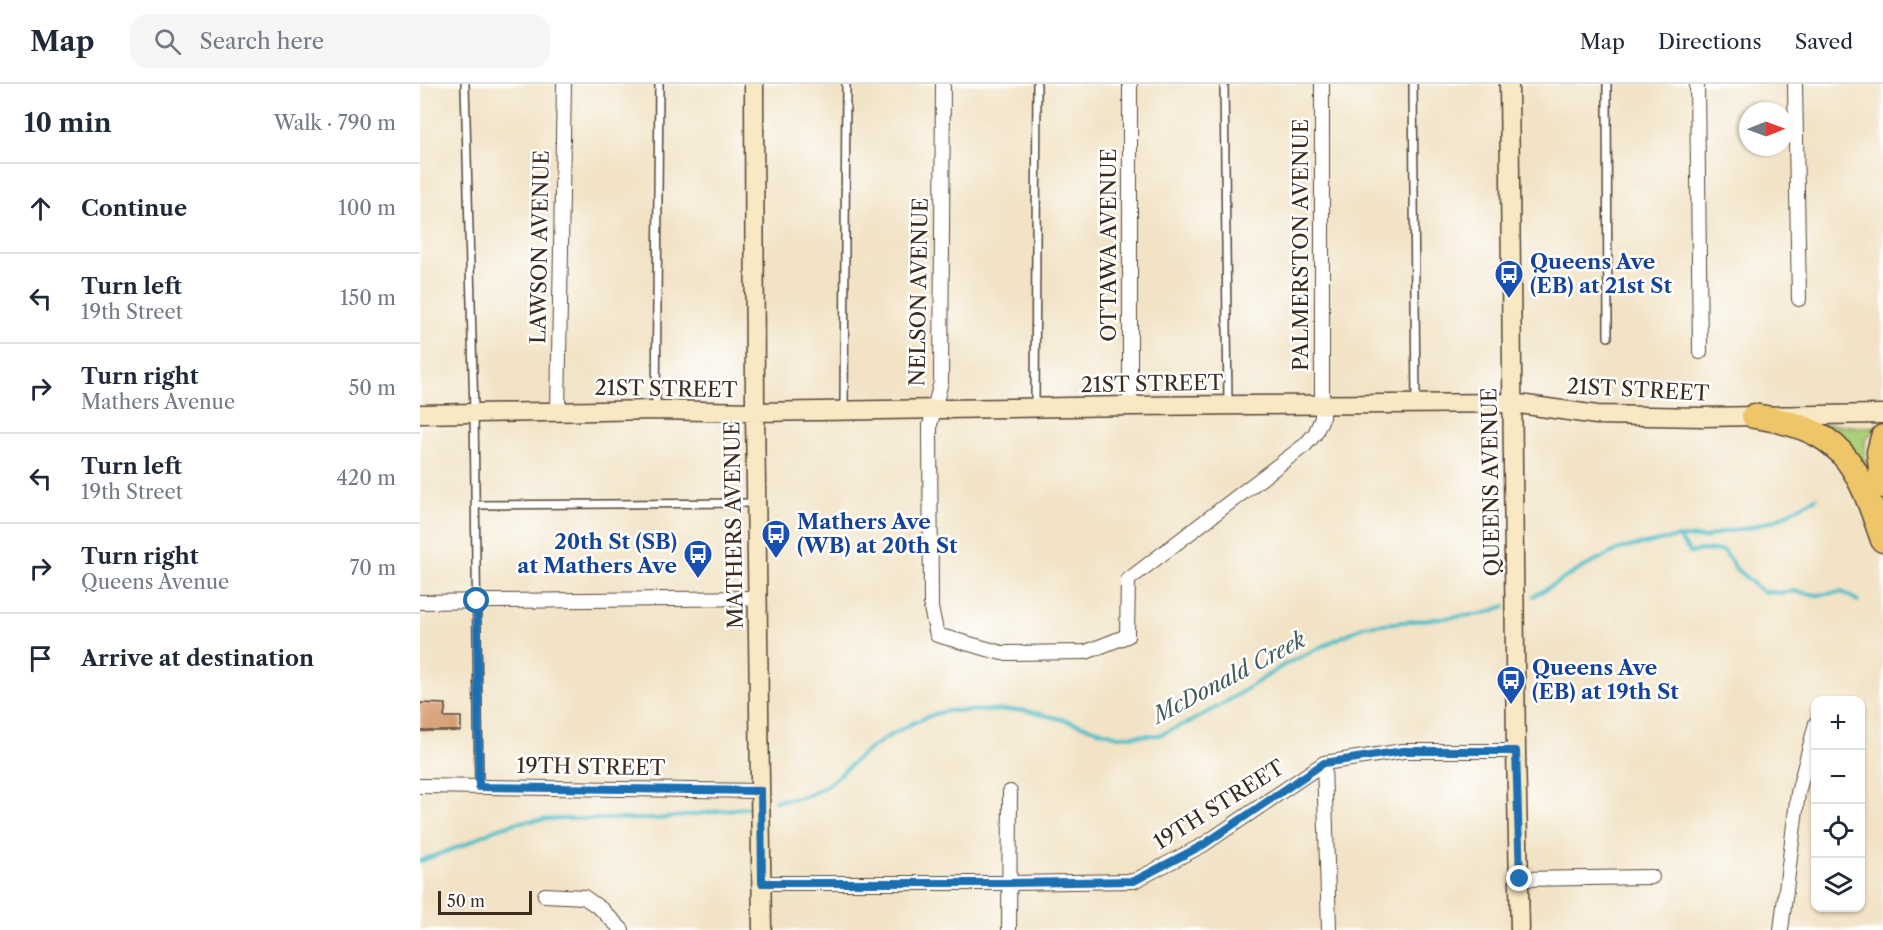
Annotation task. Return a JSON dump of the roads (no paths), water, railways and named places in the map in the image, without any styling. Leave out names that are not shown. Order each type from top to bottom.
[{"type":"highway","points":[[1754,416],[1808,429],[1837,447],[1861,480],[1883,540]]},
{"type":"highway","points":[[1883,437],[1879,452],[1883,486]]},
{"type":"street","name":"LAWSON AVENUE","points":[[558,411],[564,84]]},
{"type":"street","name":"MATHERS AVENUE","points":[[754,84],[754,412],[762,930]]},
{"type":"street","name":"NELSON AVENUE","points":[[931,608],[930,425],[941,382],[943,84]]},
{"type":"street","name":"OTTAWA AVENUE","points":[[1130,84],[1130,406]]},
{"type":"street","name":"PALMERSTON AVENUE","points":[[931,608],[937,635],[1002,653],[1086,652],[1127,636],[1128,580],[1315,434],[1322,418],[1322,84]]},
{"type":"street","name":"QUEENS AVENUE","points":[[1509,84],[1520,930]]},
{"type":"street","points":[[1697,84],[1700,352]]},
{"type":"street","points":[[1795,84],[1799,299]]},
{"type":"street","name":"21ST STREET","points":[[420,414],[656,410],[935,411],[1035,407],[1512,403],[1597,415],[1883,414]]},
{"type":"street","points":[[420,602],[758,598]]},
{"type":"street","points":[[1781,930],[1798,793],[1811,739]]},
{"type":"street","name":"19TH STREET","points":[[762,883],[1134,881],[1203,845],[1324,763],[1403,751],[1516,751]]},
{"type":"street","points":[[1324,763],[1329,930]]},
{"type":"street","name":"19TH STREET","points":[[420,786],[761,791]]},
{"type":"street","points":[[1009,930],[1010,792]]},
{"type":"street","points":[[1520,879],[1652,877]]},
{"type":"street","points":[[545,895],[584,897],[601,909],[622,930]]},
{"type":"lane","points":[[465,84],[474,412],[479,787]]},
{"type":"lane","points":[[656,410],[659,84]]},
{"type":"lane","points":[[844,411],[846,84]]},
{"type":"lane","points":[[1035,407],[1037,84]]},
{"type":"lane","points":[[1224,84],[1228,405]]},
{"type":"lane","points":[[1413,84],[1416,404]]},
{"type":"lane","points":[[1607,84],[1608,338]]},
{"type":"lane","points":[[475,505],[756,503]]},
{"type":"waterway","name":"McDonald Creek","points":[[1534,596],[1619,549],[1679,537],[1704,538],[1749,528],[1777,519],[1816,498]]},
{"type":"waterway","points":[[1679,538],[1691,553],[1701,550],[1724,551],[1736,569],[1762,591],[1779,593],[1792,591],[1817,595],[1842,592],[1858,601]]},
{"type":"waterway","name":"McDonald Creek","points":[[775,801],[803,797],[818,791],[878,743],[912,723],[947,711],[1023,710],[1118,736],[1159,735],[1194,720],[1284,665],[1364,626],[1483,614],[1505,606]]},
{"type":"waterway","name":"McDonald Creek","points":[[420,861],[464,845],[493,830],[519,822],[550,819],[659,819],[750,807]]},
{"type":"place","name":"Queens Ave (EB) at 21st St","points":[[1509,300]]},
{"type":"place","name":"Mathers Ave (WB) at 20th St","points":[[776,560]]},
{"type":"place","name":"20th St (SB) at Mathers Ave","points":[[698,580]]},
{"type":"place","name":"Queens Ave (EB) at 19th St","points":[[1511,706]]}]
